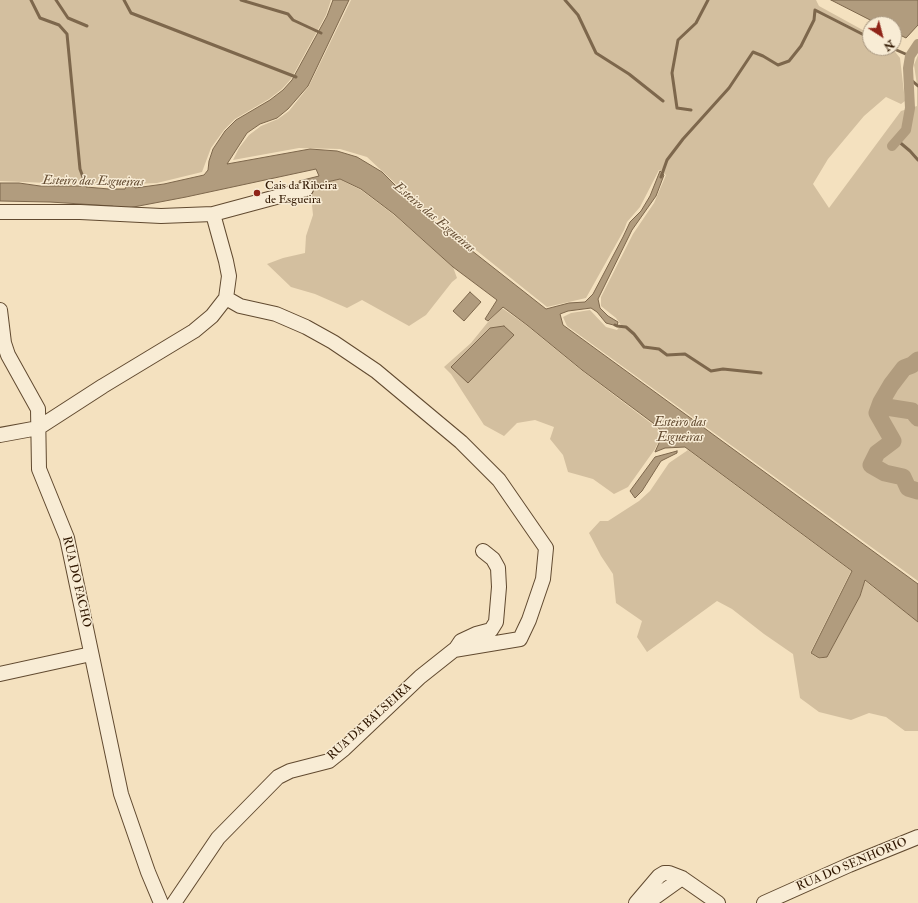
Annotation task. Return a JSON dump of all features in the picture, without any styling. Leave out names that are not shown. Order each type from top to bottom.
[{"type":"street","points":[[0,212],[80,212],[161,216],[213,214],[306,189]]},
{"type":"street","points":[[0,435],[38,428],[103,386],[194,331],[212,316],[226,298],[229,276],[213,214]]},
{"type":"street","name":"RUA DA BALSEIRA","points":[[174,903],[218,838],[278,777],[290,771],[329,761],[344,749],[420,677],[454,650],[520,639],[529,620],[543,579],[546,548],[498,480],[461,442],[376,371],[333,342],[306,327],[276,314],[240,306],[226,298]]},
{"type":"street","name":"RUA DO FACHO","points":[[0,310],[4,343],[8,355],[38,409],[39,469],[67,538],[121,794],[148,872],[161,903]]},
{"type":"street","points":[[454,650],[462,641],[476,634],[491,630],[496,622],[499,587],[498,568],[493,559],[483,551]]},
{"type":"street","points":[[0,674],[91,654]]},
{"type":"street","name":"RUA DO SENHORIO","points":[[764,903],[918,837]]},
{"type":"street","points":[[636,903],[659,876],[664,873],[669,873],[682,878],[718,903]]},
{"type":"street","points":[[647,903],[682,878]]},
{"type":"shaded area","points":[[0,0],[331,0],[326,15],[291,79],[282,89],[269,99],[235,119],[224,130],[211,148],[202,172],[157,183],[135,184],[131,178],[119,186],[88,184],[84,177],[77,183],[73,184],[0,181]]},
{"type":"shaded area","points":[[351,0],[816,0],[819,6],[862,30],[862,56],[898,56],[900,58],[905,101],[901,104],[886,97],[864,116],[828,159],[813,184],[829,208],[901,111],[917,106],[917,85],[914,65],[918,55],[918,581],[567,326],[563,317],[571,313],[590,310],[606,327],[617,330],[621,325],[616,318],[601,306],[601,297],[633,234],[654,203],[666,175],[659,170],[640,207],[627,222],[586,298],[547,307],[411,198],[367,157],[340,149],[299,148],[233,160],[239,148],[249,135],[261,126],[278,119],[289,111],[309,86]]},
{"type":"shaded area","points":[[339,179],[361,190],[394,215],[453,267],[457,278],[452,282],[426,315],[409,326],[362,300],[347,308],[315,294],[291,287],[267,264],[283,258],[305,253],[306,236],[313,215],[312,191],[321,184]]},
{"type":"shaded area","points":[[502,308],[526,325],[581,370],[656,427],[662,434],[655,449],[628,487],[614,494],[593,479],[568,472],[563,455],[550,439],[554,427],[535,420],[517,423],[504,436],[484,425],[451,374],[444,367],[471,343]]},
{"type":"shaded area","points":[[688,450],[851,571],[810,653],[819,659],[827,657],[860,596],[865,581],[918,622],[918,731],[905,731],[886,717],[869,713],[851,720],[819,712],[800,698],[793,654],[732,609],[717,601],[647,652],[637,637],[642,621],[616,603],[613,574],[601,556],[589,533],[600,521],[608,521],[639,501],[650,491],[669,463]]},
{"type":"water","name":"Esteiro das Esgueiras","points":[[333,0],[349,0],[308,86],[288,109],[277,118],[260,124],[247,133],[227,164],[310,149],[337,151],[357,157],[382,172],[420,210],[546,309],[569,303],[585,302],[593,294],[630,222],[641,211],[650,196],[660,171],[664,175],[656,196],[632,230],[598,299],[600,308],[608,316],[618,322],[617,326],[606,323],[597,312],[591,308],[568,311],[560,314],[563,325],[918,584],[918,622],[865,580],[860,596],[827,657],[819,658],[811,653],[852,571],[685,447],[665,448],[655,452],[663,434],[657,426],[582,370],[503,307],[488,321],[485,319],[497,300],[453,267],[394,214],[361,189],[340,179],[301,188],[299,181],[319,176],[316,169],[123,209],[112,206],[50,202],[0,201],[0,183],[19,183],[40,186],[81,186],[84,180],[86,187],[125,189],[130,180],[135,188],[164,184],[204,175],[208,170],[213,149],[225,131],[236,120],[270,100],[283,90],[292,80],[327,16]]},
{"type":"water","points":[[831,0],[918,0],[918,25],[906,38],[902,36],[902,16],[862,16]]},
{"type":"water","points":[[470,292],[481,302],[464,321],[453,311]]},
{"type":"water","points":[[504,326],[514,335],[468,383],[451,367],[490,328]]},
{"type":"water","points":[[677,451],[677,453],[661,461],[642,491],[635,498],[630,491],[655,457]]},
{"type":"waterway","points":[[31,0],[40,18],[59,25],[67,34],[80,169],[84,184]]},
{"type":"waterway","points":[[56,0],[68,18],[87,26]]},
{"type":"waterway","points":[[124,0],[131,13],[296,77]]},
{"type":"waterway","points":[[241,0],[288,14],[293,20],[321,33]]},
{"type":"waterway","points":[[565,0],[578,15],[596,53],[629,74],[663,101]]},
{"type":"waterway","points":[[691,110],[677,108],[672,73],[678,40],[696,23],[708,0]]},
{"type":"waterway","points":[[661,177],[667,160],[683,139],[729,88],[753,52],[778,65],[789,61],[801,46],[814,20],[815,10],[862,34]]},
{"type":"waterway","points":[[892,146],[906,130],[910,108],[908,68],[910,56],[918,44]]},
{"type":"waterway","points":[[902,52],[910,56]]},
{"type":"waterway","points":[[909,78],[918,86]]},
{"type":"waterway","points":[[897,140],[918,160]]},
{"type":"waterway","points":[[615,325],[626,327],[634,334],[644,347],[659,349],[667,355],[685,354],[711,371],[723,369],[761,373]]},
{"type":"waterway","points":[[918,360],[912,365],[904,368],[891,385],[881,402],[877,413],[893,441],[877,453],[871,465],[885,473],[903,477],[908,488],[918,491]]},
{"type":"waterway","points":[[880,406],[912,411],[918,418]]},
{"type":"place","name":"Cais da Ribeira de Esgueira","points":[[257,193]]}]
